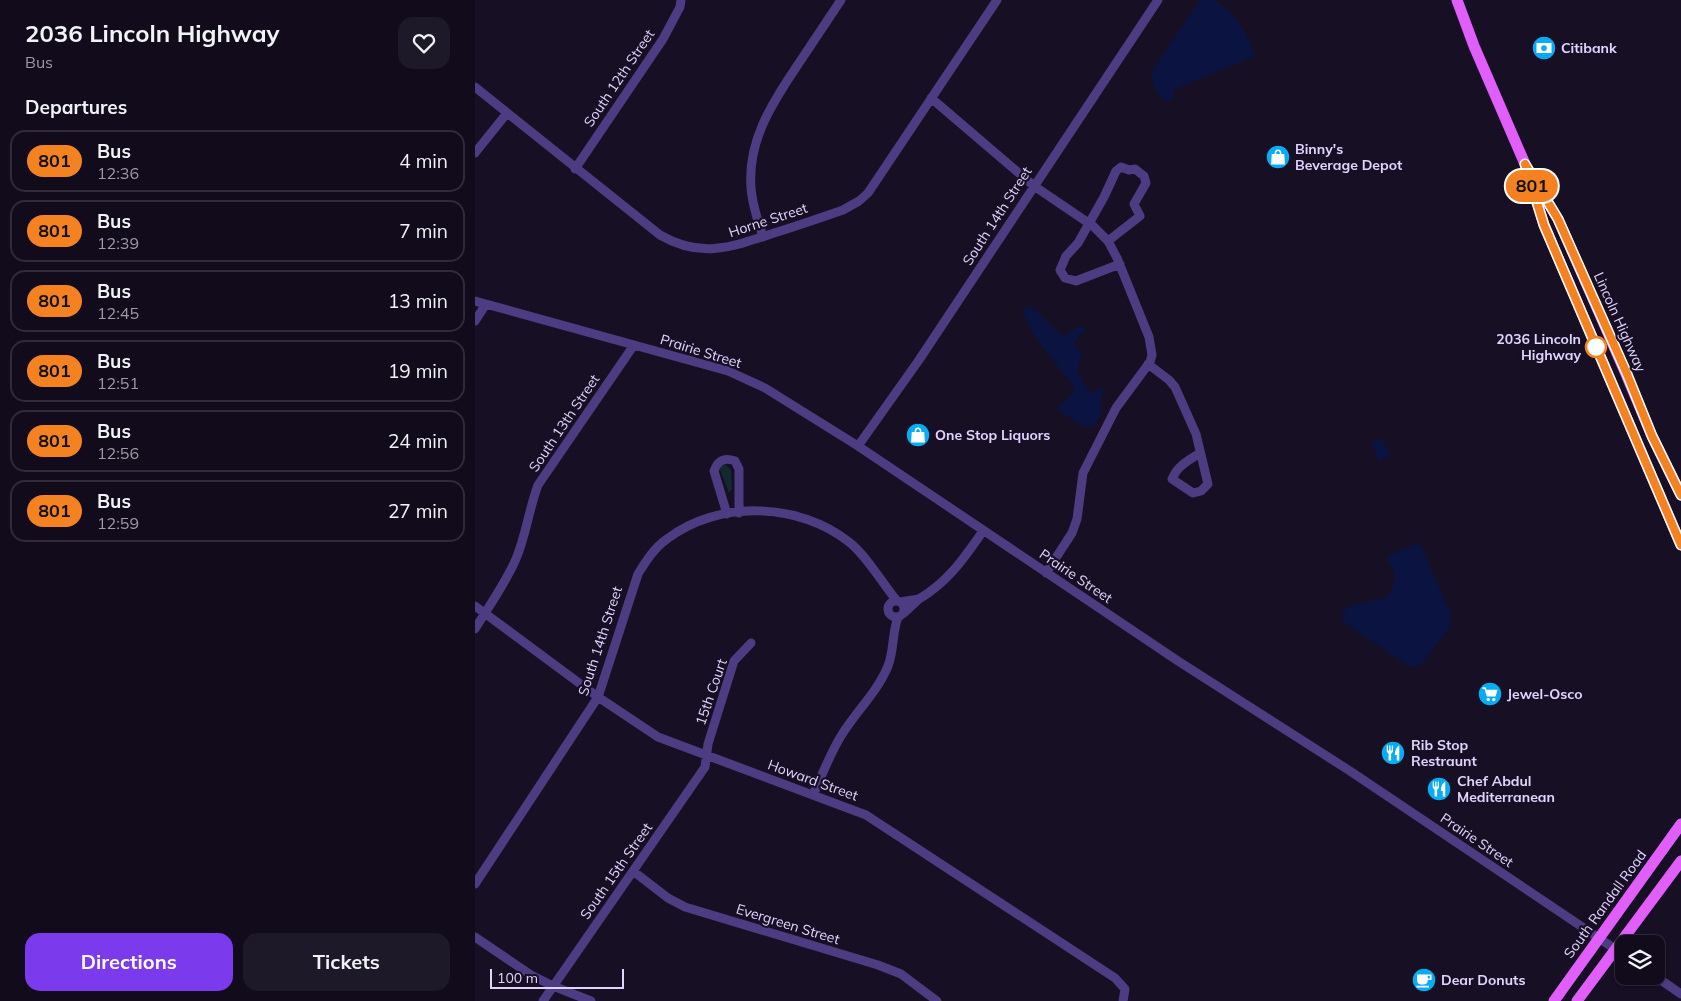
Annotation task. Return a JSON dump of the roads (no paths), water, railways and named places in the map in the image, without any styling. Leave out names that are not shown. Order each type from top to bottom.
[{"type":"main road","name":"Lincoln Highway","points":[[1457,0],[1474,46],[1525,164],[1544,225],[1681,545]]},
{"type":"main road","name":"Lincoln Highway","points":[[1525,164],[1558,219],[1627,374],[1652,436],[1681,495]]},
{"type":"main road","name":"South Randall Road","points":[[1553,1001],[1681,824]]},
{"type":"main road","points":[[1631,935],[1681,861]]},
{"type":"main road","points":[[1577,1001],[1615,958]]},
{"type":"street","name":"South 12th Street","points":[[575,169],[663,39],[680,7],[681,0]]},
{"type":"street","points":[[763,237],[752,196],[753,157],[763,120],[774,100],[841,0]]},
{"type":"street","name":"Horne Street","points":[[475,87],[575,169],[660,235],[673,242],[701,249],[718,249],[735,246],[843,210],[859,201],[868,193],[997,0]]},
{"type":"street","name":"South 14th Street","points":[[857,446],[919,360],[1158,0]]},
{"type":"street","points":[[931,98],[1034,186],[1089,223],[1107,240],[1120,264],[1149,337],[1152,355],[1148,364],[1116,408],[1083,473],[1077,519],[1072,533],[1046,573]]},
{"type":"street","points":[[475,153],[507,113]]},
{"type":"street","points":[[1107,240],[1140,216],[1133,204],[1146,183],[1144,176],[1135,169],[1129,170],[1121,167],[1117,171],[1078,243],[1066,256],[1060,270],[1065,278],[1076,281],[1120,264]]},
{"type":"street","name":"Prairie Street","points":[[475,301],[728,371],[765,388],[857,446],[1178,661],[1350,771],[1615,949]]},
{"type":"street","points":[[475,321],[486,304]]},
{"type":"street","name":"South 13th Street","points":[[475,629],[517,557],[530,506],[538,485],[634,345]]},
{"type":"street","points":[[1148,364],[1175,387],[1196,434],[1208,484],[1201,491],[1193,493],[1173,480],[1175,473],[1180,467],[1200,453]]},
{"type":"street","points":[[727,514],[714,471],[721,460],[727,458],[735,461],[739,469],[739,512]]},
{"type":"street","name":"South 14th Street","points":[[475,884],[599,697],[638,574],[647,560],[666,539],[688,525],[707,517],[750,511],[789,513],[823,525],[850,542],[899,602]]},
{"type":"street","points":[[919,599],[892,602],[888,610],[893,617],[901,615],[919,599],[935,590],[949,576],[983,531]]},
{"type":"street","name":"South 14th Street","points":[[883,584],[893,642]]},
{"type":"street","points":[[813,795],[841,735],[889,665],[895,627],[904,607],[899,602]]},
{"type":"street","name":"Howard Street","points":[[475,606],[599,697],[658,737],[866,814],[1115,978],[1125,989],[1124,1000]]},
{"type":"street","name":"15th Court","points":[[706,756],[734,661],[751,643]]},
{"type":"street","name":"South 15th Street","points":[[543,1001],[705,767],[706,756]]},
{"type":"street","name":"Evergreen Street","points":[[633,871],[668,898],[685,908],[878,965],[901,974],[937,1001]]},
{"type":"street","points":[[475,937],[531,975],[591,1001]]},
{"type":"street","points":[[1665,983],[1681,994]]},
{"type":"place","name":"Citibank","points":[[1544,48]]},
{"type":"place","name":"Binny's Beverage Depot","points":[[1278,157]]},
{"type":"place","name":"2036 Lincoln Highway","points":[[1596,347]]},
{"type":"place","name":"One Stop Liquors","points":[[918,435]]},
{"type":"place","name":"Jewel-Osco","points":[[1490,694]]},
{"type":"place","name":"Rib Stop Restraunt","points":[[1393,753]]},
{"type":"place","name":"Chef Abdul Mediterranean","points":[[1439,789]]},
{"type":"place","name":"Dear Donuts","points":[[1424,980]]}]
